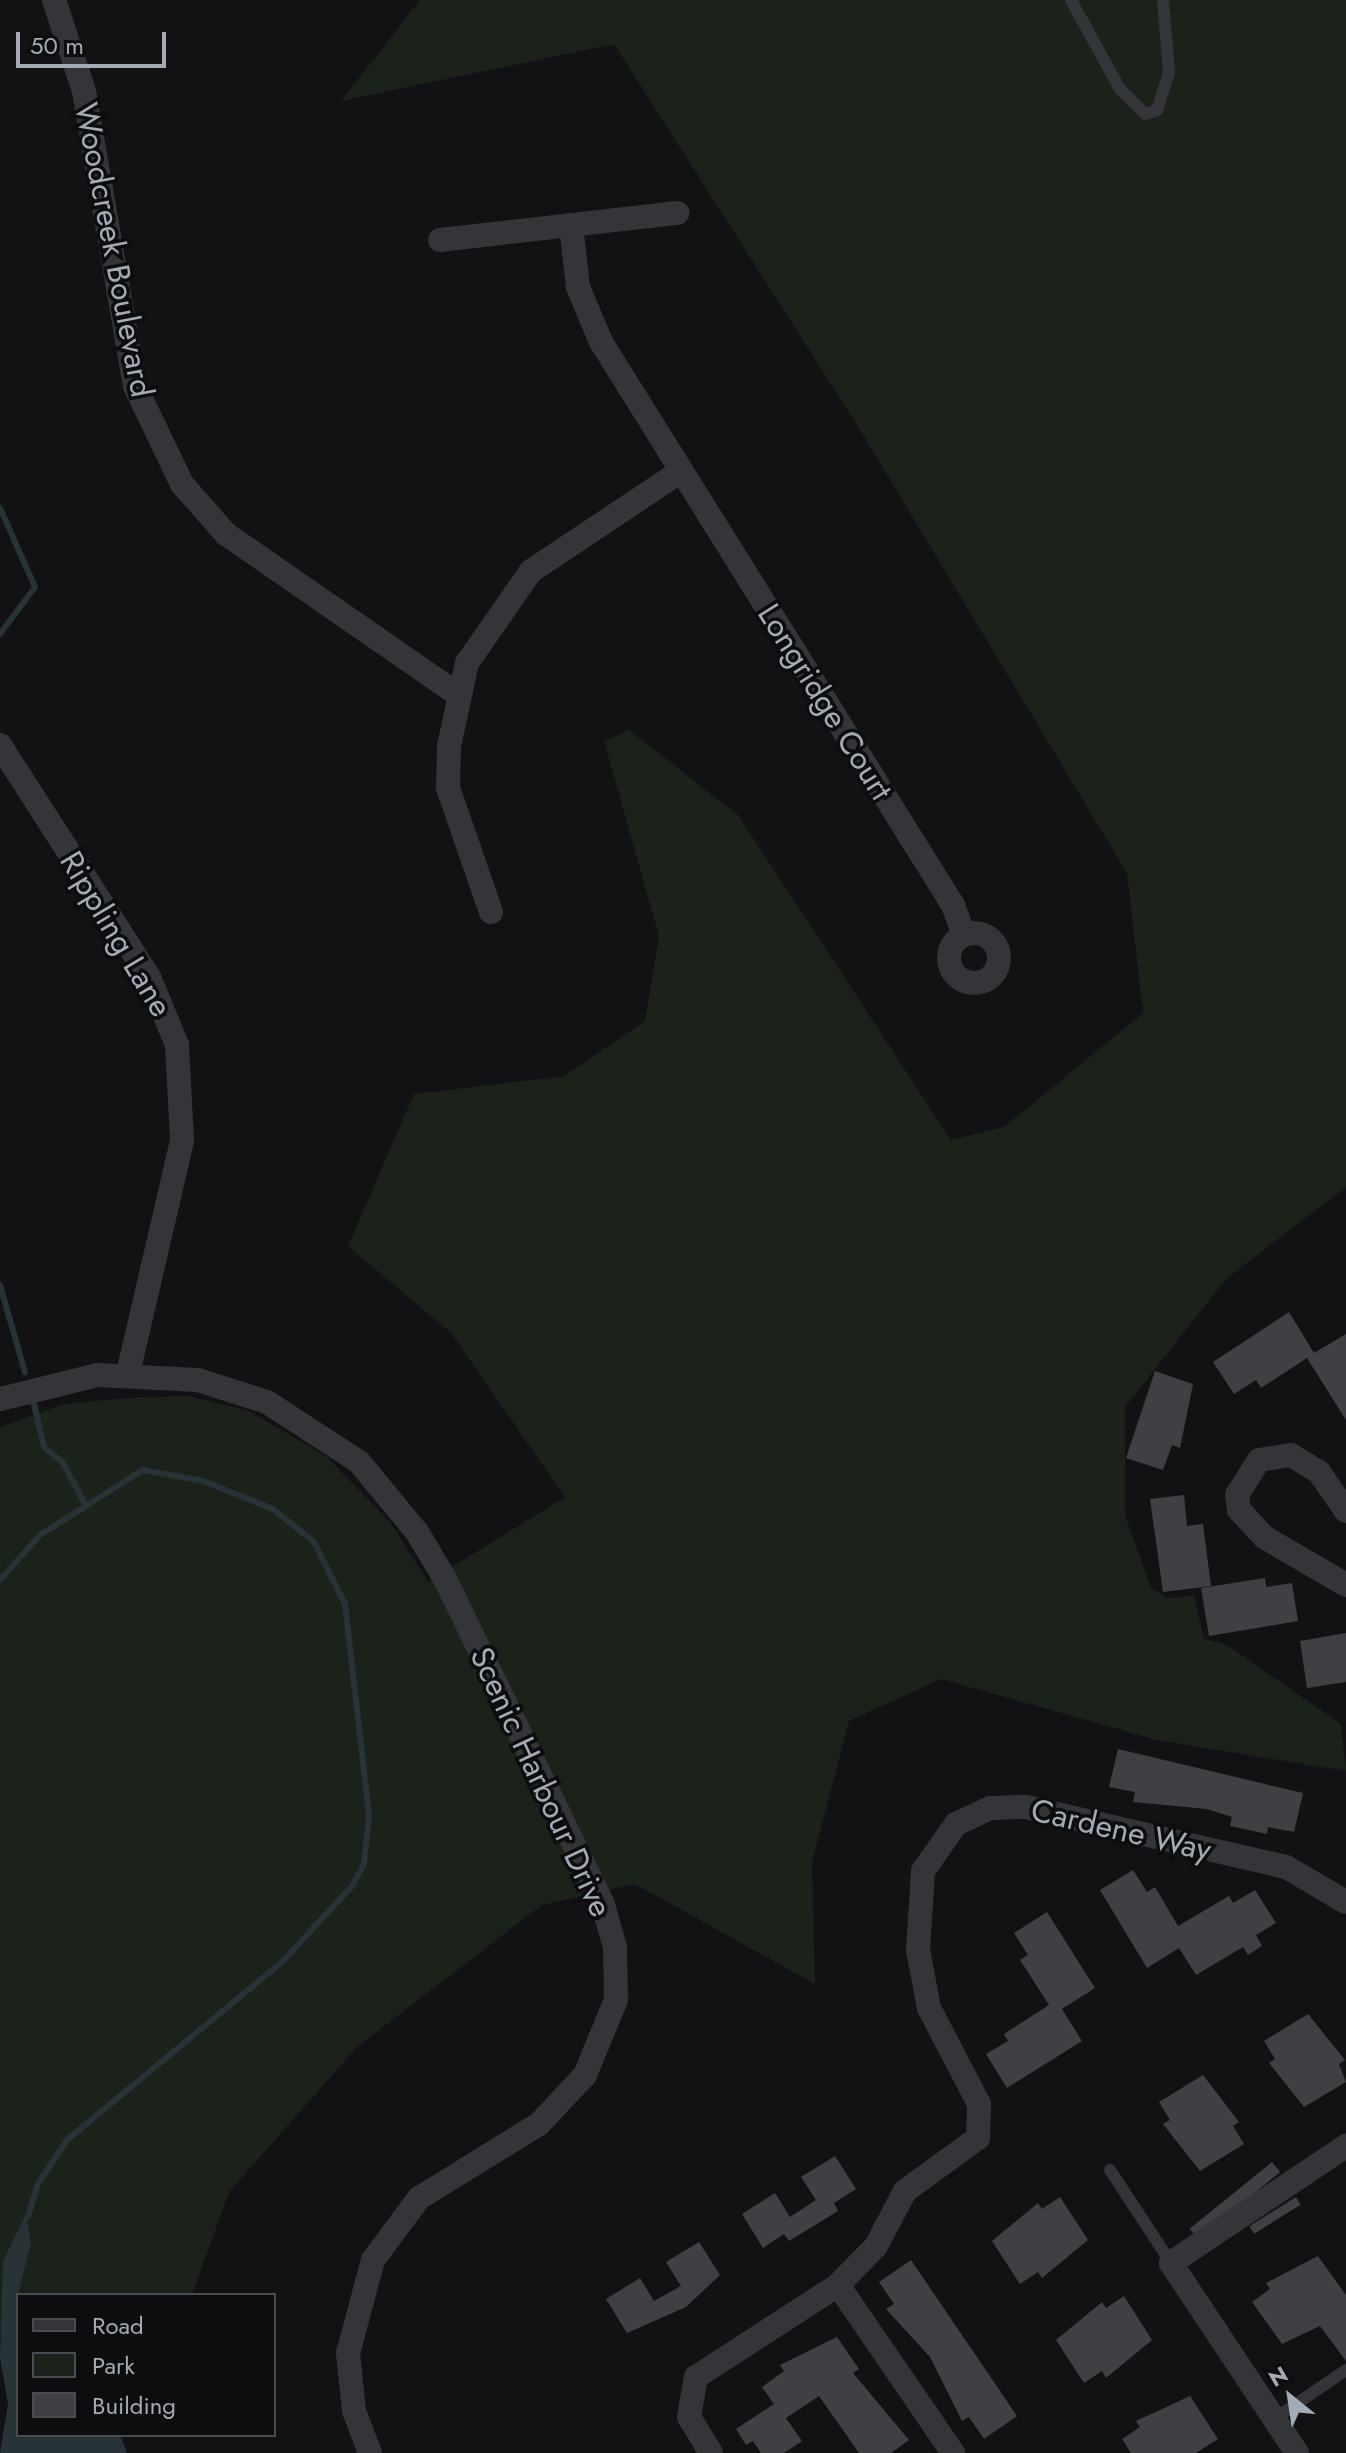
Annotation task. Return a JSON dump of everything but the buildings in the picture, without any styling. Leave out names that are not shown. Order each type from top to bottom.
[{"type":"street","name":"Woodcreek Boulevard","points":[[54,0],[84,91],[135,386],[177,476],[226,534],[457,694]]},
{"type":"street","points":[[440,240],[677,213]]},
{"type":"street","name":"Longridge Court","points":[[571,225],[591,324],[953,905],[964,935]]},
{"type":"street","points":[[491,912],[448,788],[457,694],[483,632],[531,571],[681,471]]},
{"type":"street","name":"Rippling Lane","points":[[0,745],[149,977],[177,1045],[182,1141],[128,1373]]},
{"type":"street","name":"Scenic Harbour Drive","points":[[0,1399],[70,1378],[128,1373],[198,1380],[267,1402],[330,1438],[384,1488],[445,1579],[611,1928],[616,2000],[585,2075],[539,2124],[419,2198],[373,2260],[348,2353],[354,2411],[370,2453]]},
{"type":"street","points":[[1346,1511],[1319,1472],[1291,1455],[1259,1460],[1237,1495],[1239,1510],[1264,1537],[1346,1585]]},
{"type":"street","name":"Cardene Way","points":[[711,2453],[689,2417],[696,2377],[838,2285],[876,2246],[905,2191],[970,2149],[981,2129],[979,2104],[929,2008],[918,1950],[923,1871],[956,1824],[991,1808],[1026,1807],[1286,1867],[1345,1899]]},
{"type":"street","points":[[1297,2453],[1171,2263],[1346,2146]]},
{"type":"street","points":[[838,2285],[953,2453]]},
{"type":"lane","points":[[1071,0],[1120,89],[1145,114],[1157,110],[1169,72],[1163,0]]},
{"type":"lane","points":[[1110,2170],[1171,2263]]},
{"type":"lane","points":[[1274,2419],[1346,2370]]},
{"type":"green space","points":[[420,0],[1346,0],[1346,1187],[1226,1279],[1125,1407],[1125,1515],[1151,1588],[1168,1598],[1194,1596],[1204,1639],[1227,1645],[1341,1724],[1346,1771],[1157,1740],[941,1679],[849,1721],[812,1862],[815,1984],[635,1884],[542,1905],[357,2047],[229,2192],[193,2293],[16,2293],[16,2331],[0,2334],[0,1427],[64,1404],[126,1398],[188,1396],[249,1411],[326,1456],[390,1522],[428,1582],[565,1497],[451,1333],[348,1246],[414,1094],[564,1076],[645,1021],[659,936],[604,741],[629,730],[738,815],[951,1140],[1004,1127],[1143,1013],[1127,873],[857,425],[614,44],[341,101]]},
{"type":"shaded area","points":[[26,2214],[31,2243],[16,2293],[16,2437],[121,2437],[127,2453],[0,2453],[8,2404],[0,2358],[3,2261]]},
{"type":"waterway","points":[[0,508],[35,587],[0,634]]},
{"type":"waterway","points":[[0,1285],[25,1372]]},
{"type":"waterway","points":[[34,1404],[44,1447],[63,1463],[85,1504]]},
{"type":"waterway","points":[[0,1580],[40,1535],[143,1470],[203,1481],[273,1509],[314,1542],[345,1604],[369,1816],[364,1864],[353,1885],[282,1962],[67,2140],[38,2184],[28,2217]]}]
